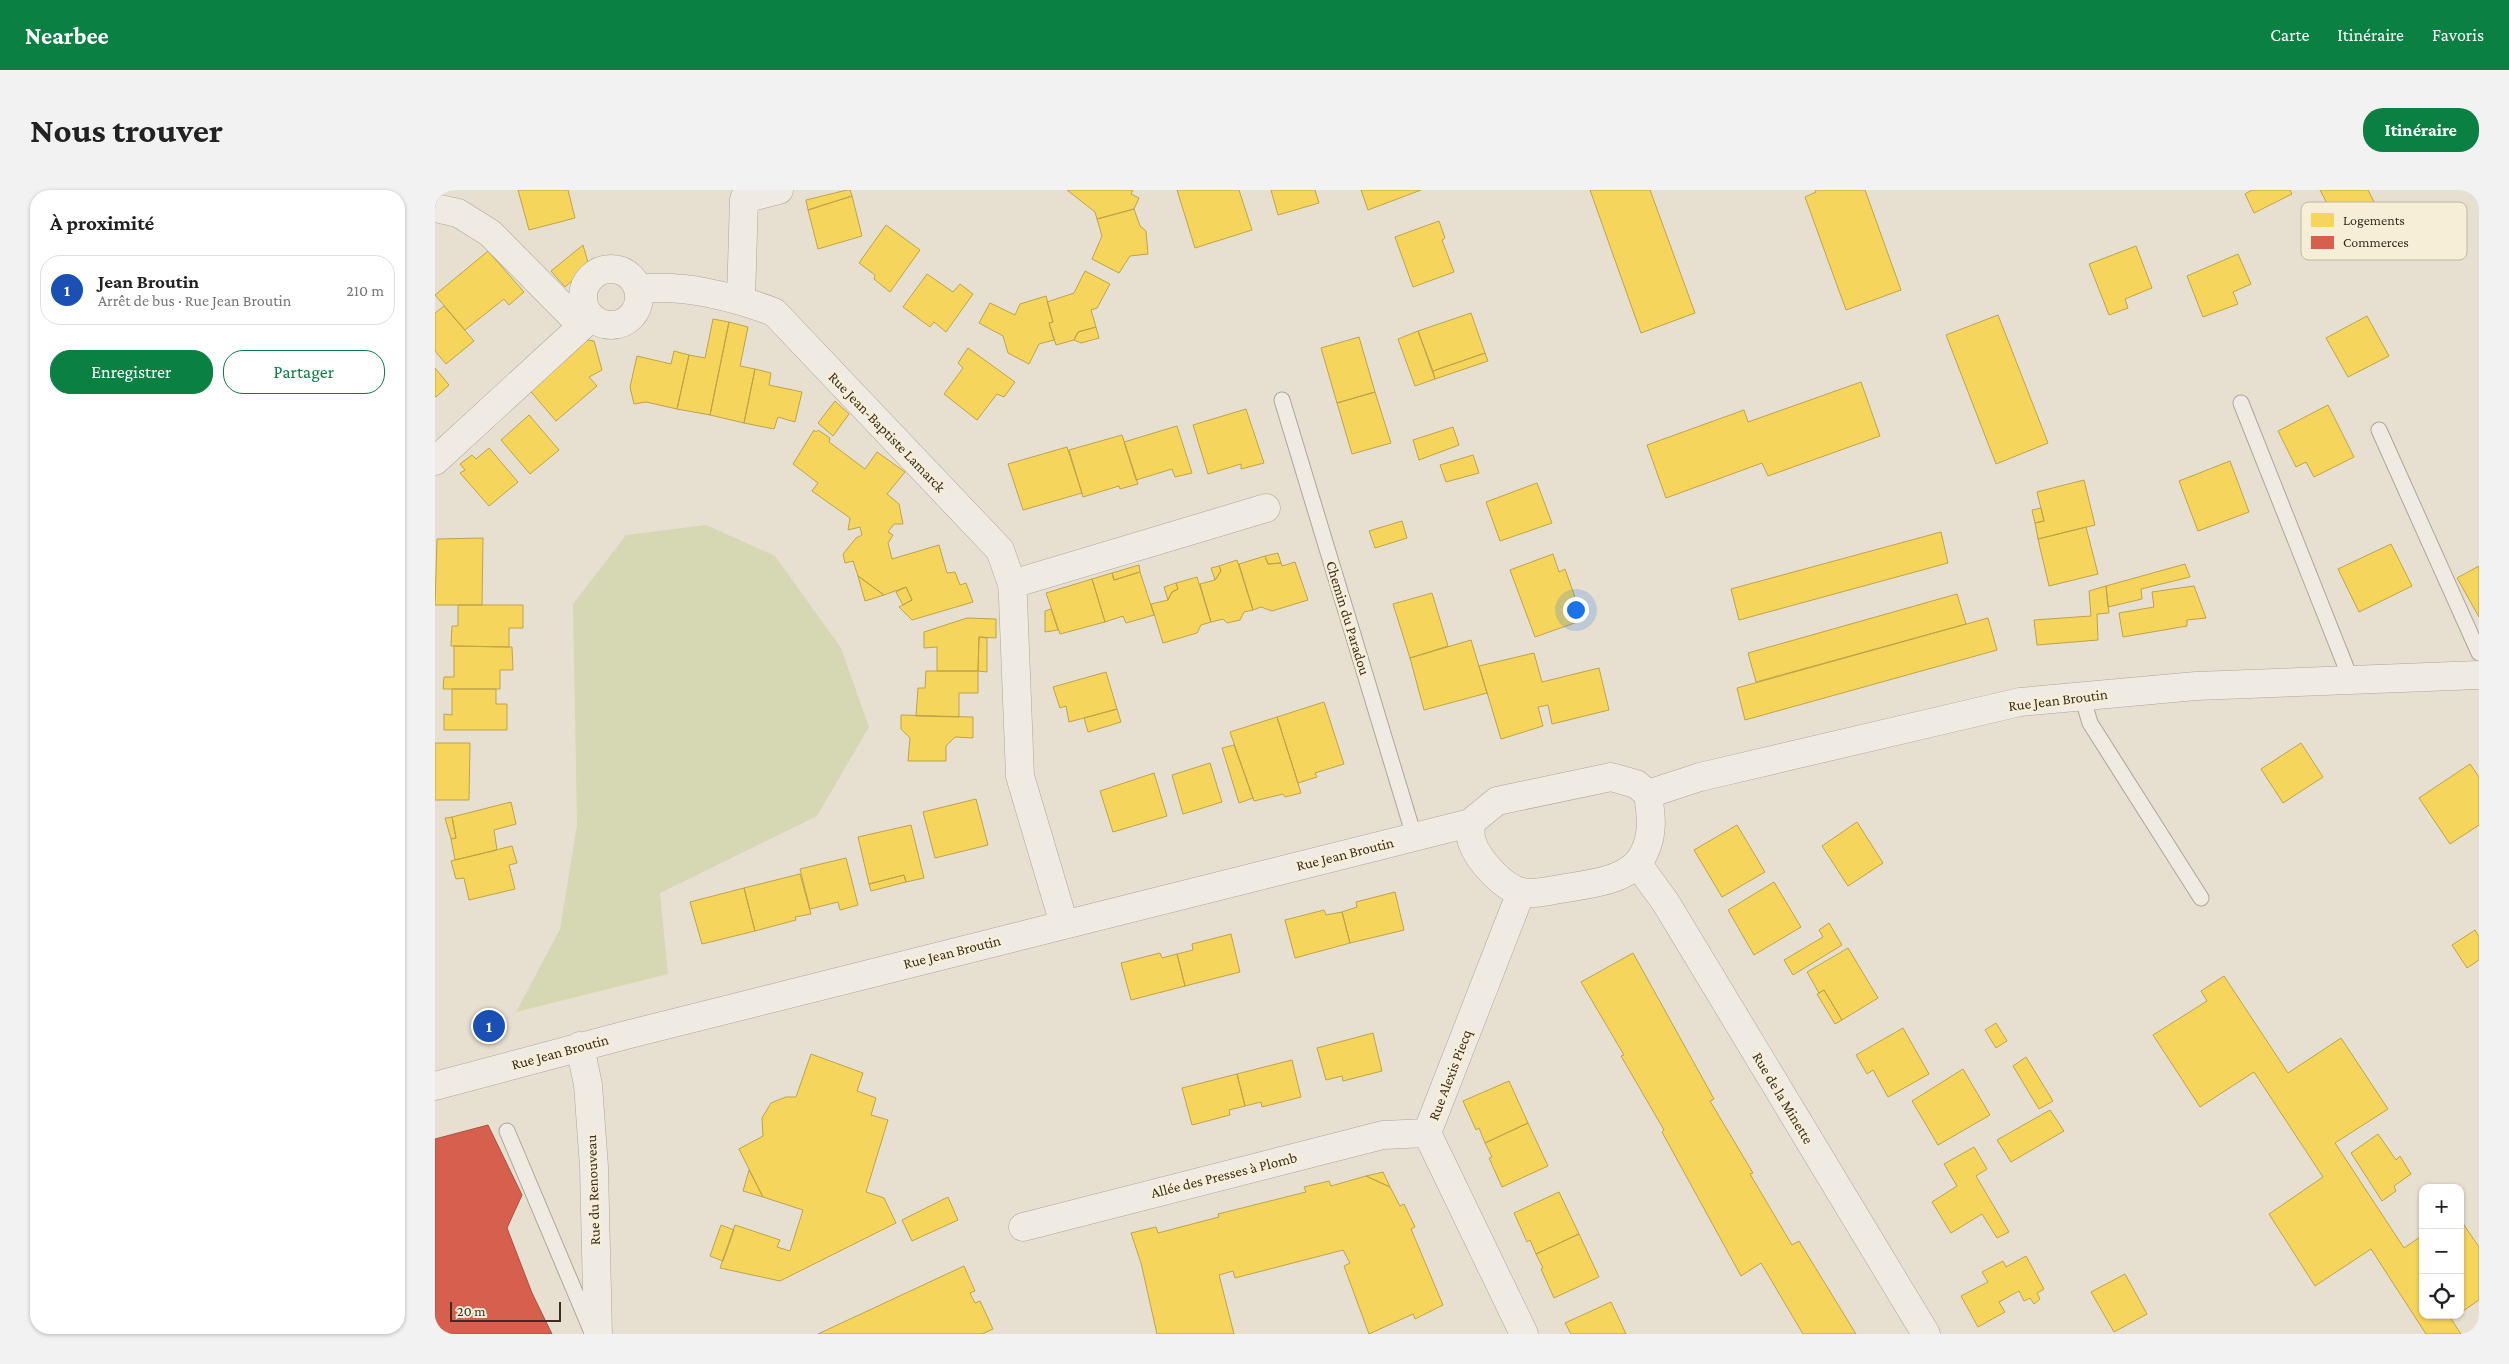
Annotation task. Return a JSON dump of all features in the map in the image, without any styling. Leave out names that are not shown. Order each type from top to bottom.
[{"type":"street","points":[[741,299],[744,199],[779,190]]},
{"type":"street","points":[[435,208],[458,214],[490,233],[586,321],[613,325],[628,320],[638,305],[639,289],[632,277],[619,269],[610,268],[593,274],[583,290],[582,299],[586,321]]},
{"type":"street","name":"Rue Jean-Baptiste Lamarck","points":[[639,289],[656,287],[685,289],[741,299],[774,312],[1000,550],[1012,584],[1019,776],[1065,924]]},
{"type":"street","points":[[435,461],[586,321]]},
{"type":"street","points":[[1012,584],[1266,508]]},
{"type":"street","name":"Rue Jean Broutin","points":[[1648,794],[1699,778],[2020,702],[2197,686],[2479,675]]},
{"type":"street","points":[[1611,778],[1636,784],[1648,794],[1652,827],[1644,853],[1637,863],[1625,872],[1602,882],[1542,892],[1521,892],[1501,880],[1484,864],[1471,842],[1470,824],[1497,801],[1611,778]]},
{"type":"street","name":"Rue Jean Broutin","points":[[435,1086],[580,1046],[1414,836],[1470,824]]},
{"type":"street","name":"Rue de la Minette","points":[[1637,863],[1666,903],[1926,1334]]},
{"type":"street","name":"Rue Alexis Piecq","points":[[1521,892],[1427,1133],[1524,1334]]},
{"type":"street","name":"Rue du Renouveau","points":[[580,1046],[587,1085],[594,1167],[598,1334]]},
{"type":"street","name":"Allée des Presses à Plomb","points":[[1023,1227],[1383,1135],[1427,1133]]},
{"type":"lane","name":"Chemin du Paradou","points":[[1282,400],[1414,836]]},
{"type":"lane","points":[[2241,403],[2351,680]]},
{"type":"lane","points":[[2379,430],[2479,654]]},
{"type":"lane","points":[[2082,696],[2090,723],[2201,898]]},
{"type":"lane","points":[[507,1131],[593,1334]]},
{"type":"green space","points":[[706,525],[775,556],[841,648],[869,727],[817,816],[660,893],[668,974],[516,1012],[560,929],[577,825],[573,604],[626,535]]},
{"type":"building: Logements","points":[[518,190],[568,190],[575,218],[529,230]]},
{"type":"building: Logements","points":[[850,190],[852,196],[808,210],[806,200]]},
{"type":"building: Logements","points":[[1067,190],[1133,190],[1131,194],[1139,198],[1134,209],[1097,219],[1095,212]]},
{"type":"building: Logements","points":[[1177,190],[1239,190],[1252,230],[1195,248]]},
{"type":"building: Logements","points":[[1271,190],[1315,190],[1319,203],[1278,215]]},
{"type":"building: Logements","points":[[1361,190],[1421,190],[1368,210]]},
{"type":"building: Logements","points":[[1590,190],[1650,190],[1695,313],[1641,333]]},
{"type":"building: Logements","points":[[1815,190],[1865,190],[1901,290],[1846,310],[1805,197],[1816,192]]},
{"type":"building: Logements","points":[[2252,190],[2290,190],[2292,194],[2254,213],[2245,194]]},
{"type":"building: Logements","points":[[2320,190],[2368,190],[2374,202],[2326,202]]},
{"type":"building: Logements","points":[[852,196],[862,236],[818,249],[808,210]]},
{"type":"building: Logements","points":[[1134,209],[1140,226],[1146,231],[1148,254],[1130,256],[1119,273],[1092,259],[1102,236],[1097,219]]},
{"type":"building: Logements","points":[[1439,221],[1445,238],[1442,240],[1454,272],[1413,287],[1395,237]]},
{"type":"building: Logements","points":[[886,225],[920,250],[890,292],[874,279],[875,275],[859,263]]},
{"type":"building: Logements","points":[[583,245],[589,266],[565,287],[551,271]]},
{"type":"building: Logements","points":[[2136,246],[2152,288],[2125,299],[2128,308],[2109,315],[2089,264]]},
{"type":"building: Logements","points":[[488,251],[524,292],[509,305],[504,299],[465,330],[435,295]]},
{"type":"building: Logements","points":[[2238,254],[2251,284],[2233,292],[2238,304],[2203,317],[2187,276]]},
{"type":"building: Logements","points":[[1085,271],[1110,284],[1097,308],[1091,310],[1096,327],[1078,332],[1074,340],[1056,345],[1049,323],[1053,322],[1047,302],[1074,293]]},
{"type":"building: Logements","points":[[927,274],[953,292],[960,284],[973,294],[946,332],[934,322],[930,327],[903,307]]},
{"type":"building: Logements","points":[[1046,296],[1053,322],[1049,323],[1054,340],[1039,344],[1029,364],[1008,353],[1003,336],[979,323],[990,303],[1015,315],[1020,304]]},
{"type":"building: Logements","points":[[444,306],[474,341],[446,364],[435,351],[435,313]]},
{"type":"building: Logements","points":[[1471,313],[1485,353],[1433,371],[1418,331]]},
{"type":"building: Logements","points":[[1998,315],[2048,443],[1996,464],[1946,335]]},
{"type":"building: Logements","points":[[2367,316],[2389,356],[2348,377],[2326,338]]},
{"type":"building: Logements","points":[[713,319],[729,322],[710,415],[677,409],[689,355],[705,358]]},
{"type":"building: Logements","points":[[729,322],[748,327],[740,366],[755,369],[744,423],[710,415]]},
{"type":"building: Logements","points":[[1096,327],[1099,338],[1081,343],[1074,340],[1078,332]]},
{"type":"building: Logements","points":[[1418,331],[1435,379],[1415,386],[1398,339]]},
{"type":"building: Logements","points":[[1359,337],[1375,392],[1337,403],[1321,348]]},
{"type":"building: Logements","points":[[587,340],[594,341],[602,370],[589,377],[597,386],[556,421],[526,386]]},
{"type":"building: Logements","points":[[968,348],[1015,382],[1004,397],[997,394],[977,420],[944,394],[963,368],[958,363]]},
{"type":"building: Logements","points":[[674,351],[689,355],[677,409],[646,402],[634,404],[630,387],[637,356],[671,364]]},
{"type":"building: Logements","points":[[1485,353],[1488,361],[1435,379],[1433,371]]},
{"type":"building: Logements","points":[[435,368],[449,385],[436,397],[435,396]]},
{"type":"building: Logements","points":[[755,369],[771,373],[769,385],[802,392],[795,422],[778,417],[774,429],[744,423]]},
{"type":"building: Logements","points":[[1861,382],[1880,436],[1768,476],[1762,463],[1666,498],[1647,445],[1744,410],[1748,422]]},
{"type":"building: Logements","points":[[1375,392],[1391,443],[1352,454],[1337,403]]},
{"type":"building: Logements","points":[[835,401],[849,414],[833,436],[818,423]]},
{"type":"building: Logements","points":[[2328,405],[2354,457],[2314,477],[2306,462],[2296,467],[2278,431]]},
{"type":"building: Logements","points":[[1246,409],[1264,463],[1241,469],[1241,464],[1208,474],[1193,425]]},
{"type":"building: Logements","points":[[529,415],[559,450],[530,474],[501,440]]},
{"type":"building: Logements","points":[[1177,426],[1192,473],[1175,477],[1172,469],[1136,480],[1124,442]]},
{"type":"building: Logements","points":[[1453,427],[1459,445],[1419,460],[1413,440]]},
{"type":"building: Logements","points":[[814,430],[816,432],[818,430],[830,438],[829,442],[865,469],[877,452],[905,472],[887,494],[899,504],[903,524],[894,524],[888,532],[893,535],[888,543],[892,559],[939,545],[947,573],[955,572],[960,585],[966,583],[973,602],[912,620],[899,607],[912,600],[906,587],[884,595],[858,576],[853,561],[845,563],[843,554],[856,538],[862,535],[860,527],[848,530],[850,518],[812,491],[818,483],[793,464]]},
{"type":"building: Logements","points":[[1122,435],[1138,484],[1120,489],[1119,486],[1083,497],[1069,450]]},
{"type":"building: Logements","points":[[1067,447],[1082,493],[1023,510],[1008,464]]},
{"type":"building: Logements","points":[[489,448],[518,482],[489,506],[460,473],[465,470],[460,464],[472,455],[476,459]]},
{"type":"building: Logements","points":[[1473,455],[1479,473],[1446,482],[1440,465]]},
{"type":"building: Logements","points":[[2230,461],[2249,512],[2198,531],[2179,481]]},
{"type":"building: Logements","points":[[2084,480],[2095,525],[2038,539],[2035,523],[2044,521],[2037,492]]},
{"type":"building: Logements","points":[[1537,483],[1552,523],[1500,541],[1486,502]]},
{"type":"building: Logements","points":[[2041,508],[2044,521],[2035,523],[2032,510]]},
{"type":"building: Logements","points":[[1402,521],[1407,538],[1375,548],[1369,531]]},
{"type":"building: Logements","points":[[2086,527],[2098,574],[2049,586],[2038,539]]},
{"type":"building: Logements","points":[[1941,532],[1948,563],[1739,620],[1731,589]]},
{"type":"building: Logements","points":[[483,538],[482,605],[435,605],[437,539]]},
{"type":"building: Logements","points":[[2391,544],[2412,586],[2359,612],[2338,569]]},
{"type":"building: Logements","points":[[1278,553],[1281,563],[1268,564],[1265,556]]},
{"type":"building: Logements","points":[[1553,554],[1559,572],[1565,569],[1583,620],[1535,637],[1510,570]]},
{"type":"building: Logements","points":[[1265,556],[1268,564],[1281,563],[1282,566],[1295,562],[1308,600],[1272,611],[1261,607],[1253,610],[1239,564]]},
{"type":"building: Logements","points":[[1237,560],[1253,610],[1244,612],[1240,620],[1227,623],[1223,619],[1211,622],[1200,584],[1215,580],[1221,571],[1219,566]]},
{"type":"building: Logements","points":[[2185,564],[2190,577],[2141,589],[2142,599],[2108,607],[2106,586]]},
{"type":"building: Logements","points":[[1139,565],[1140,572],[1114,580],[1112,573]]},
{"type":"building: Logements","points":[[1219,566],[1221,571],[1215,580],[1211,568]]},
{"type":"building: Logements","points":[[2479,566],[2479,617],[2457,578]]},
{"type":"building: Logements","points":[[1140,572],[1154,615],[1126,623],[1123,616],[1105,622],[1092,579],[1112,573],[1114,580]]},
{"type":"building: Logements","points":[[858,576],[884,595],[865,601]]},
{"type":"building: Logements","points":[[1197,577],[1211,622],[1201,625],[1197,633],[1163,643],[1151,604],[1168,600],[1172,592],[1178,589],[1176,583]]},
{"type":"building: Logements","points":[[1092,579],[1105,622],[1060,634],[1046,593]]},
{"type":"building: Logements","points":[[1176,583],[1178,589],[1172,592],[1168,600],[1164,587]]},
{"type":"building: Logements","points":[[2106,586],[2109,613],[2097,614],[2098,640],[2037,645],[2034,620],[2091,616],[2089,591]]},
{"type":"building: Logements","points":[[2194,586],[2206,618],[2187,620],[2187,626],[2123,637],[2119,613],[2154,607],[2152,592]]},
{"type":"building: Logements","points":[[906,587],[912,600],[903,605],[896,592]]},
{"type":"building: Logements","points":[[1432,593],[1448,646],[1410,658],[1393,604]]},
{"type":"building: Logements","points":[[1957,594],[1966,624],[1756,682],[1748,653]]},
{"type":"building: Logements","points":[[458,605],[523,605],[523,628],[509,628],[509,647],[451,646],[452,626],[458,626]]},
{"type":"building: Logements","points":[[1051,609],[1058,630],[1045,632],[1045,611]]},
{"type":"building: Logements","points":[[967,618],[996,619],[996,638],[979,637],[978,671],[937,671],[937,647],[924,648],[924,632]]},
{"type":"building: Logements","points":[[1988,618],[1997,650],[1745,720],[1737,688]]},
{"type":"building: Logements","points":[[979,637],[987,638],[987,672],[978,671]]},
{"type":"building: Logements","points":[[1471,640],[1487,693],[1424,710],[1410,658]]},
{"type":"building: Logements","points":[[454,646],[512,647],[513,670],[500,670],[500,689],[443,689],[444,677],[454,677]]},
{"type":"building: Logements","points":[[1534,653],[1542,682],[1599,668],[1609,710],[1552,724],[1548,705],[1538,707],[1543,726],[1501,739],[1479,666]]},
{"type":"building: Logements","points":[[926,671],[978,671],[978,693],[959,693],[959,717],[916,716],[918,688],[925,688]]},
{"type":"building: Logements","points":[[1106,672],[1117,709],[1069,722],[1066,706],[1060,708],[1053,687]]},
{"type":"building: Logements","points":[[452,689],[496,689],[496,704],[507,704],[507,730],[444,730],[444,714],[452,715]]},
{"type":"building: Logements","points":[[1324,702],[1344,764],[1315,773],[1317,777],[1298,783],[1277,717]]},
{"type":"building: Logements","points":[[1117,709],[1121,722],[1088,732],[1084,718]]},
{"type":"building: Logements","points":[[901,715],[973,717],[973,738],[955,737],[946,746],[946,761],[908,761],[910,738],[901,729]]},
{"type":"building: Logements","points":[[1277,717],[1301,793],[1285,797],[1283,794],[1254,801],[1230,732]]},
{"type":"building: Logements","points":[[435,743],[470,743],[469,800],[435,800]]},
{"type":"building: Logements","points":[[2301,743],[2323,777],[2283,803],[2261,769]]},
{"type":"building: Logements","points":[[1234,745],[1253,798],[1239,803],[1222,748]]},
{"type":"building: Logements","points":[[1210,763],[1222,802],[1183,814],[1172,775]]},
{"type":"building: Logements","points":[[2470,764],[2479,777],[2479,825],[2450,844],[2419,798]]},
{"type":"building: Logements","points":[[1154,773],[1167,816],[1113,832],[1100,791]]},
{"type":"building: Logements","points":[[976,799],[988,845],[935,858],[923,812]]},
{"type":"building: Logements","points":[[511,802],[516,824],[494,830],[497,850],[455,860],[451,839],[456,838],[452,817]]},
{"type":"building: Logements","points":[[452,817],[456,838],[451,839],[445,818]]},
{"type":"building: Logements","points":[[1857,822],[1883,863],[1848,886],[1822,846]]},
{"type":"building: Logements","points":[[911,825],[924,878],[906,882],[904,875],[869,884],[858,837]]},
{"type":"building: Logements","points":[[1737,825],[1765,872],[1722,897],[1694,850]]},
{"type":"building: Logements","points":[[512,846],[517,863],[509,865],[515,889],[469,900],[464,878],[456,879],[451,861]]},
{"type":"building: Logements","points":[[846,858],[858,905],[840,910],[838,902],[810,909],[800,869]]},
{"type":"building: Logements","points":[[800,874],[811,914],[795,917],[796,920],[755,931],[744,888]]},
{"type":"building: Logements","points":[[904,875],[906,882],[871,891],[869,884]]},
{"type":"building: Logements","points":[[1774,882],[1801,927],[1754,955],[1728,910]]},
{"type":"building: Logements","points":[[744,888],[755,931],[702,944],[690,902]]},
{"type":"building: Logements","points":[[1395,892],[1404,930],[1350,943],[1342,912],[1357,907],[1356,902]]},
{"type":"building: Logements","points":[[1324,910],[1326,915],[1342,912],[1350,943],[1295,958],[1285,920]]},
{"type":"building: Logements","points":[[1829,923],[1842,945],[1793,975],[1784,960],[1823,937],[1819,930]]},
{"type":"building: Logements","points":[[2475,930],[2479,937],[2479,960],[2467,968],[2452,945]]},
{"type":"building: Logements","points":[[1231,934],[1240,972],[1185,986],[1177,954],[1193,950],[1192,944]]},
{"type":"building: Logements","points":[[1848,948],[1878,998],[1842,1020],[1824,990],[1819,993],[1807,972]]},
{"type":"building: Logements","points":[[1160,953],[1162,958],[1177,954],[1185,986],[1131,1000],[1121,963]]},
{"type":"building: Logements","points":[[1633,953],[1714,1099],[1710,1101],[1753,1173],[1750,1174],[1792,1245],[1799,1241],[1856,1334],[1803,1334],[1761,1263],[1741,1276],[1662,1132],[1664,1130],[1621,1056],[1624,1055],[1581,982]]},
{"type":"building: Logements","points":[[2224,976],[2288,1073],[2341,1038],[2388,1109],[2335,1143],[2404,1248],[2419,1238],[2419,1319],[2451,1319],[2461,1334],[2426,1334],[2371,1249],[2315,1286],[2269,1214],[2323,1177],[2254,1072],[2200,1107],[2153,1035],[2207,1001],[2201,991]]},
{"type":"building: Logements","points":[[1824,990],[1842,1020],[1835,1024],[1817,994]]},
{"type":"building: Logements","points":[[1996,1023],[2007,1041],[1996,1048],[1985,1030]]},
{"type":"building: Logements","points":[[1903,1028],[1929,1074],[1888,1097],[1873,1070],[1867,1074],[1856,1055]]},
{"type":"building: Logements","points":[[1373,1033],[1382,1071],[1343,1081],[1342,1076],[1326,1080],[1317,1048]]},
{"type":"building: Logements","points":[[811,1054],[863,1073],[857,1091],[876,1098],[871,1115],[888,1120],[866,1192],[884,1198],[896,1223],[780,1281],[720,1268],[735,1225],[780,1240],[777,1247],[790,1251],[803,1210],[763,1197],[739,1149],[763,1136],[762,1118],[771,1103],[786,1097],[796,1097]]},
{"type":"building: Logements","points":[[2026,1057],[2053,1101],[2039,1109],[2013,1066]]},
{"type":"building: Logements","points":[[1292,1060],[1301,1097],[1262,1107],[1261,1102],[1245,1106],[1237,1074]]},
{"type":"building: Logements","points":[[1963,1069],[1990,1115],[1938,1145],[1912,1101]]},
{"type":"building: Logements","points":[[1237,1074],[1245,1106],[1229,1110],[1230,1115],[1192,1125],[1182,1088]]},
{"type":"building: Logements","points":[[1509,1081],[1528,1123],[1485,1143],[1479,1128],[1476,1130],[1463,1101]]},
{"type":"building: Logements","points":[[2050,1110],[2064,1131],[2011,1162],[1997,1140]]},
{"type":"building: Logements","points":[[1528,1123],[1548,1166],[1502,1187],[1489,1158],[1492,1157],[1485,1143]]},
{"type":"building: Logements","points":[[2378,1134],[2396,1160],[2400,1156],[2411,1174],[2394,1186],[2396,1191],[2382,1201],[2351,1153]]},
{"type":"building: Logements","points":[[1974,1147],[1987,1169],[1976,1176],[2009,1232],[1997,1238],[1982,1214],[1951,1233],[1932,1202],[1957,1186],[1944,1164]]},
{"type":"building: Logements","points":[[749,1170],[763,1197],[743,1191]]},
{"type":"building: Logements","points":[[1383,1172],[1390,1187],[1366,1176]]},
{"type":"building: Logements","points":[[1366,1176],[1390,1187],[1400,1206],[1404,1204],[1415,1227],[1411,1229],[1443,1305],[1415,1319],[1413,1314],[1369,1334],[1344,1266],[1350,1263],[1343,1250],[1235,1278],[1233,1271],[1219,1275],[1234,1334],[1157,1334],[1141,1263],[1131,1233],[1156,1227],[1158,1233],[1219,1217],[1218,1214],[1306,1192],[1304,1187],[1329,1181],[1331,1186]]},
{"type":"building: Logements","points":[[1559,1192],[1579,1234],[1536,1254],[1530,1240],[1527,1242],[1514,1213]]},
{"type":"building: Logements","points":[[948,1197],[958,1220],[912,1241],[902,1220]]},
{"type":"building: Logements","points":[[721,1225],[734,1230],[723,1261],[710,1256]]},
{"type":"building: Logements","points":[[2464,1225],[2479,1247],[2479,1300],[2464,1310]]},
{"type":"building: Logements","points":[[1579,1234],[1599,1277],[1554,1298],[1536,1254]]},
{"type":"building: Logements","points":[[2026,1256],[2044,1289],[2037,1293],[2040,1299],[2034,1304],[2030,1298],[2024,1301],[2019,1291],[1999,1302],[2005,1312],[1978,1327],[1961,1296],[1988,1282],[1982,1272],[2003,1261],[2006,1267]]},
{"type":"building: Logements","points":[[964,1266],[975,1291],[970,1293],[975,1303],[980,1301],[993,1329],[982,1334],[818,1334]]},
{"type":"building: Logements","points":[[2125,1274],[2147,1314],[2114,1332],[2091,1292]]},
{"type":"building: Logements","points":[[1611,1302],[1626,1334],[1571,1334],[1565,1323]]},
{"type":"building: Commerces","points":[[488,1125],[522,1195],[507,1228],[532,1293],[552,1334],[435,1334],[435,1139]]},
{"type":"place","name":"Jean Broutin","points":[[489,1026]]}]
